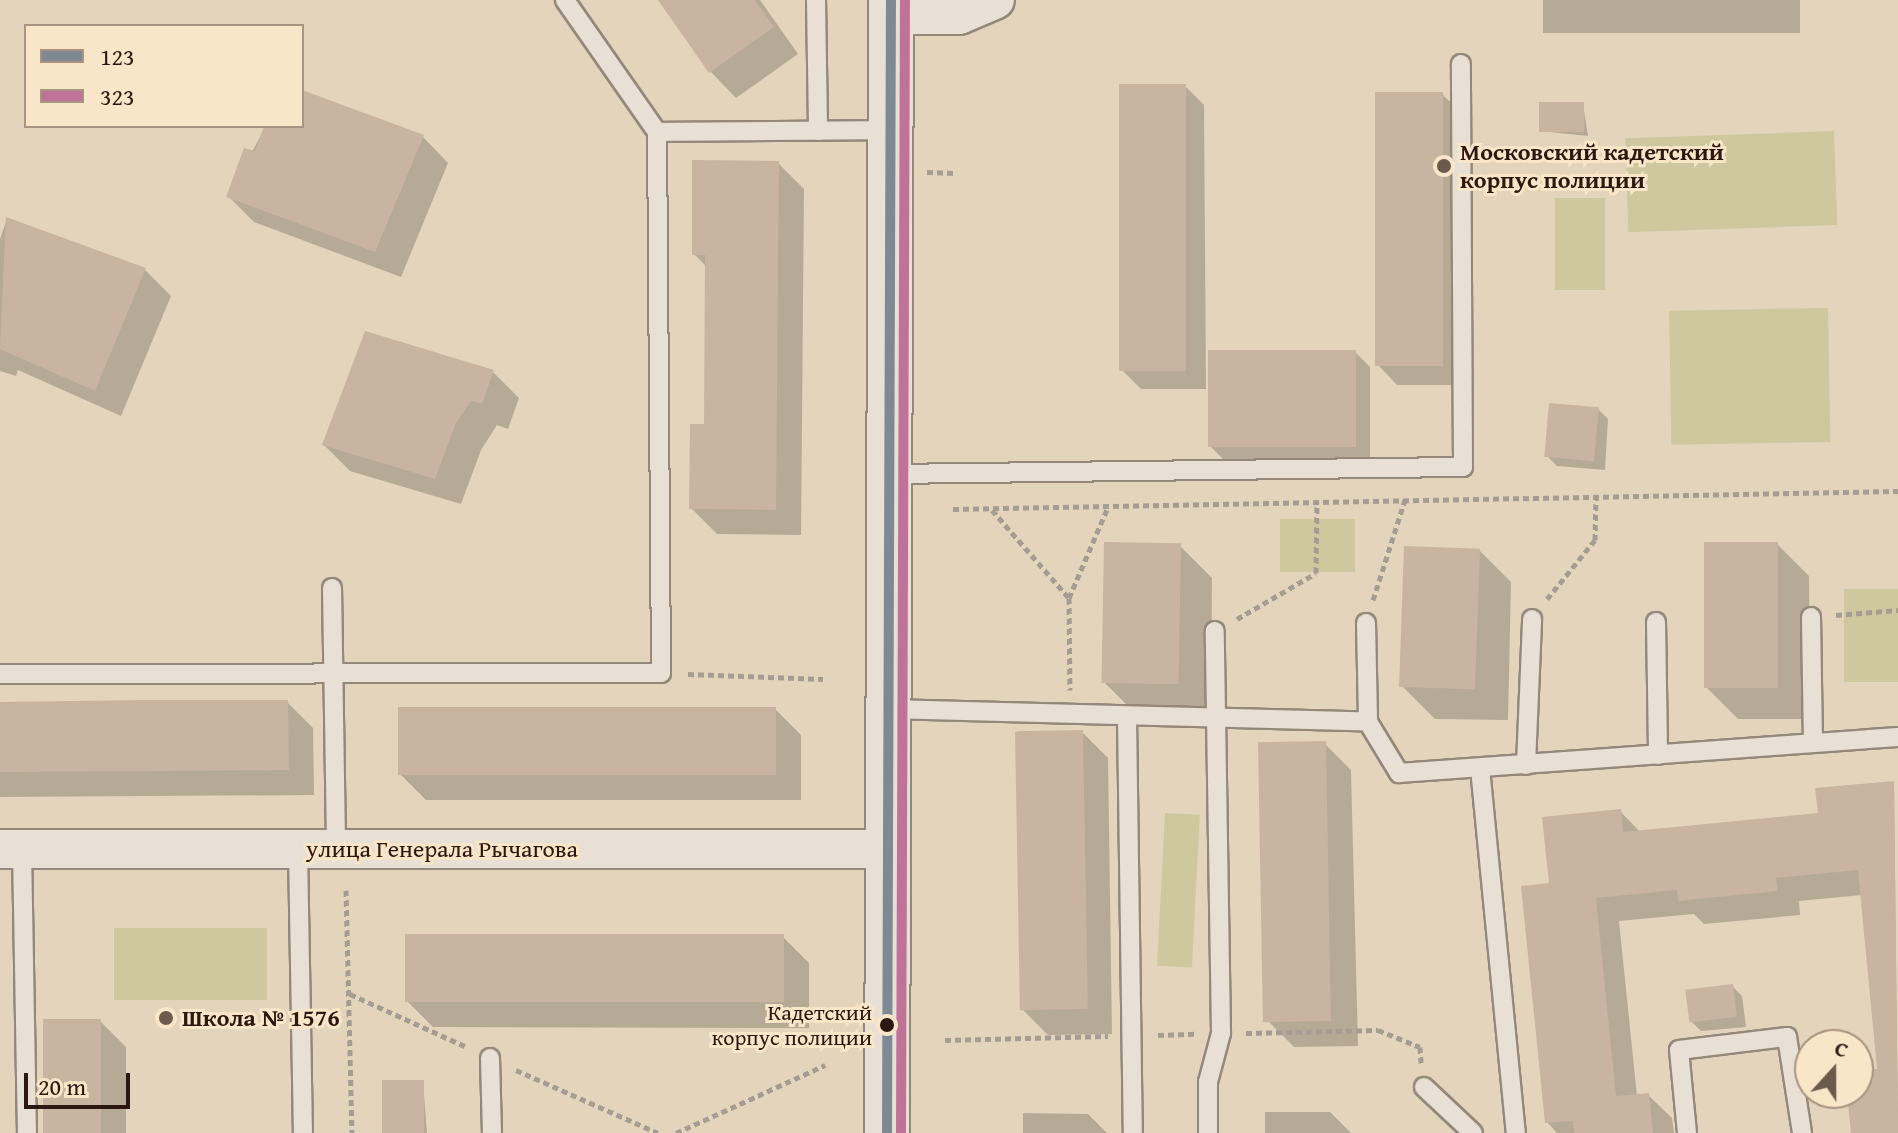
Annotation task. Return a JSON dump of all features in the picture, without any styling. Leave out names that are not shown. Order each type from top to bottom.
[{"type":"street","points":[[887,1133],[885,709],[891,8],[959,15],[995,0]]},
{"type":"street","name":"улица Генерала Рычагова","points":[[11,849],[885,849]]},
{"type":"lane","points":[[0,674],[661,673],[657,132],[565,0]]},
{"type":"lane","points":[[816,0],[818,131]]},
{"type":"lane","points":[[886,474],[1463,467],[1461,64]]},
{"type":"lane","points":[[657,132],[890,130]]},
{"type":"lane","points":[[332,588],[336,849]]},
{"type":"lane","points":[[1811,617],[1813,743]]},
{"type":"lane","points":[[1526,765],[1532,619]]},
{"type":"lane","points":[[1656,622],[1658,755]]},
{"type":"lane","points":[[1366,623],[1368,722],[1399,773],[1898,737]]},
{"type":"lane","points":[[1208,1133],[1208,1082],[1221,1033],[1215,631]]},
{"type":"lane","points":[[885,709],[1368,722]]},
{"type":"lane","points":[[1127,717],[1133,1133]]},
{"type":"lane","points":[[1480,768],[1516,1133]]},
{"type":"lane","points":[[11,849],[27,1133]]},
{"type":"lane","points":[[298,850],[303,1133]]},
{"type":"lane","points":[[1687,1133],[1679,1050],[1787,1037],[1802,1133]]},
{"type":"lane","points":[[490,1058],[492,1133]]},
{"type":"lane","points":[[1424,1087],[1473,1133]]},
{"type":"path","points":[[922,172],[955,173]]},
{"type":"path","points":[[953,509],[1898,491]]},
{"type":"path","points":[[1532,619],[1595,540],[1596,496]]},
{"type":"path","points":[[1366,623],[1405,500]]},
{"type":"path","points":[[1215,631],[1316,573],[1317,502]]},
{"type":"path","points":[[1070,715],[1069,598],[1109,506]]},
{"type":"path","points":[[991,508],[1069,598]]},
{"type":"path","points":[[1811,617],[1898,610]]},
{"type":"path","points":[[661,673],[823,679]]},
{"type":"path","points":[[346,890],[352,1133]]},
{"type":"path","points":[[945,1040],[1378,1030],[1420,1047]]},
{"type":"path","points":[[676,1133],[825,1065]]},
{"type":"shaded area","points":[[1834,131],[1837,225],[1628,232],[1625,138]]},
{"type":"shaded area","points":[[1555,198],[1605,198],[1605,290],[1555,290]]},
{"type":"shaded area","points":[[1828,308],[1830,442],[1671,445],[1669,311]]},
{"type":"shaded area","points":[[1280,519],[1355,519],[1355,572],[1280,572]]},
{"type":"shaded area","points":[[1844,589],[1898,589],[1898,682],[1844,682]]},
{"type":"shaded area","points":[[1165,813],[1200,815],[1192,968],[1157,966]]},
{"type":"shaded area","points":[[114,928],[267,928],[267,1000],[114,1000]]},
{"type":"building","points":[[658,0],[755,0],[774,27],[709,73]]},
{"type":"building","points":[[1119,84],[1186,84],[1186,371],[1119,371]]},
{"type":"building","points":[[304,91],[424,135],[375,252],[226,197],[244,148],[255,151],[263,128],[304,128]]},
{"type":"building","points":[[1375,92],[1443,92],[1443,366],[1375,366]]},
{"type":"building","points":[[1539,102],[1584,102],[1584,132],[1539,132]]},
{"type":"building","points":[[692,160],[779,161],[776,510],[689,509],[690,424],[704,424],[705,255],[692,255]]},
{"type":"building","points":[[6,217],[146,268],[95,391],[0,349]]},
{"type":"building","points":[[365,331],[494,370],[482,404],[471,401],[456,423],[435,479],[322,445]]},
{"type":"building","points":[[1208,350],[1356,350],[1356,447],[1208,447]]},
{"type":"building","points":[[1549,403],[1599,407],[1594,461],[1544,457]]},
{"type":"building","points":[[1104,542],[1181,543],[1179,684],[1102,683]]},
{"type":"building","points":[[1704,542],[1778,542],[1778,688],[1704,688]]},
{"type":"building","points":[[1404,546],[1480,549],[1475,690],[1399,687]]},
{"type":"building","points":[[288,700],[289,770],[0,772],[0,702]]},
{"type":"building","points":[[398,707],[776,707],[776,775],[398,775]]},
{"type":"building","points":[[1083,730],[1088,1009],[1020,1010],[1015,731]]},
{"type":"building","points":[[1326,741],[1331,1021],[1263,1022],[1258,742]]},
{"type":"building","points":[[1894,781],[1898,1133],[1851,1133],[1849,1109],[1874,1109],[1874,1069],[1877,1069],[1858,870],[1776,878],[1778,891],[1678,901],[1677,890],[1596,898],[1616,1096],[1649,1093],[1653,1133],[1574,1133],[1573,1121],[1545,1123],[1521,886],[1549,883],[1542,817],[1621,809],[1623,832],[1818,813],[1815,788]]},
{"type":"building","points":[[405,934],[784,934],[784,1002],[405,1002]]},
{"type":"building","points":[[1733,984],[1737,1017],[1689,1023],[1685,990]]},
{"type":"building","points":[[43,1019],[101,1019],[101,1133],[43,1133]]},
{"type":"building","points":[[382,1080],[424,1080],[424,1133],[382,1133]]},
{"type":"transit line","name":"123","points":[[887,1133],[891,0]]},
{"type":"transit line","name":"323","points":[[901,1133],[905,0]]},
{"type":"place","name":"Московский кадетский корпус полиции","points":[[1444,166]]},
{"type":"place","name":"Школа № 1576","points":[[166,1018]]},
{"type":"place","name":"Кадетский корпус полиции","points":[[887,1025]]}]
